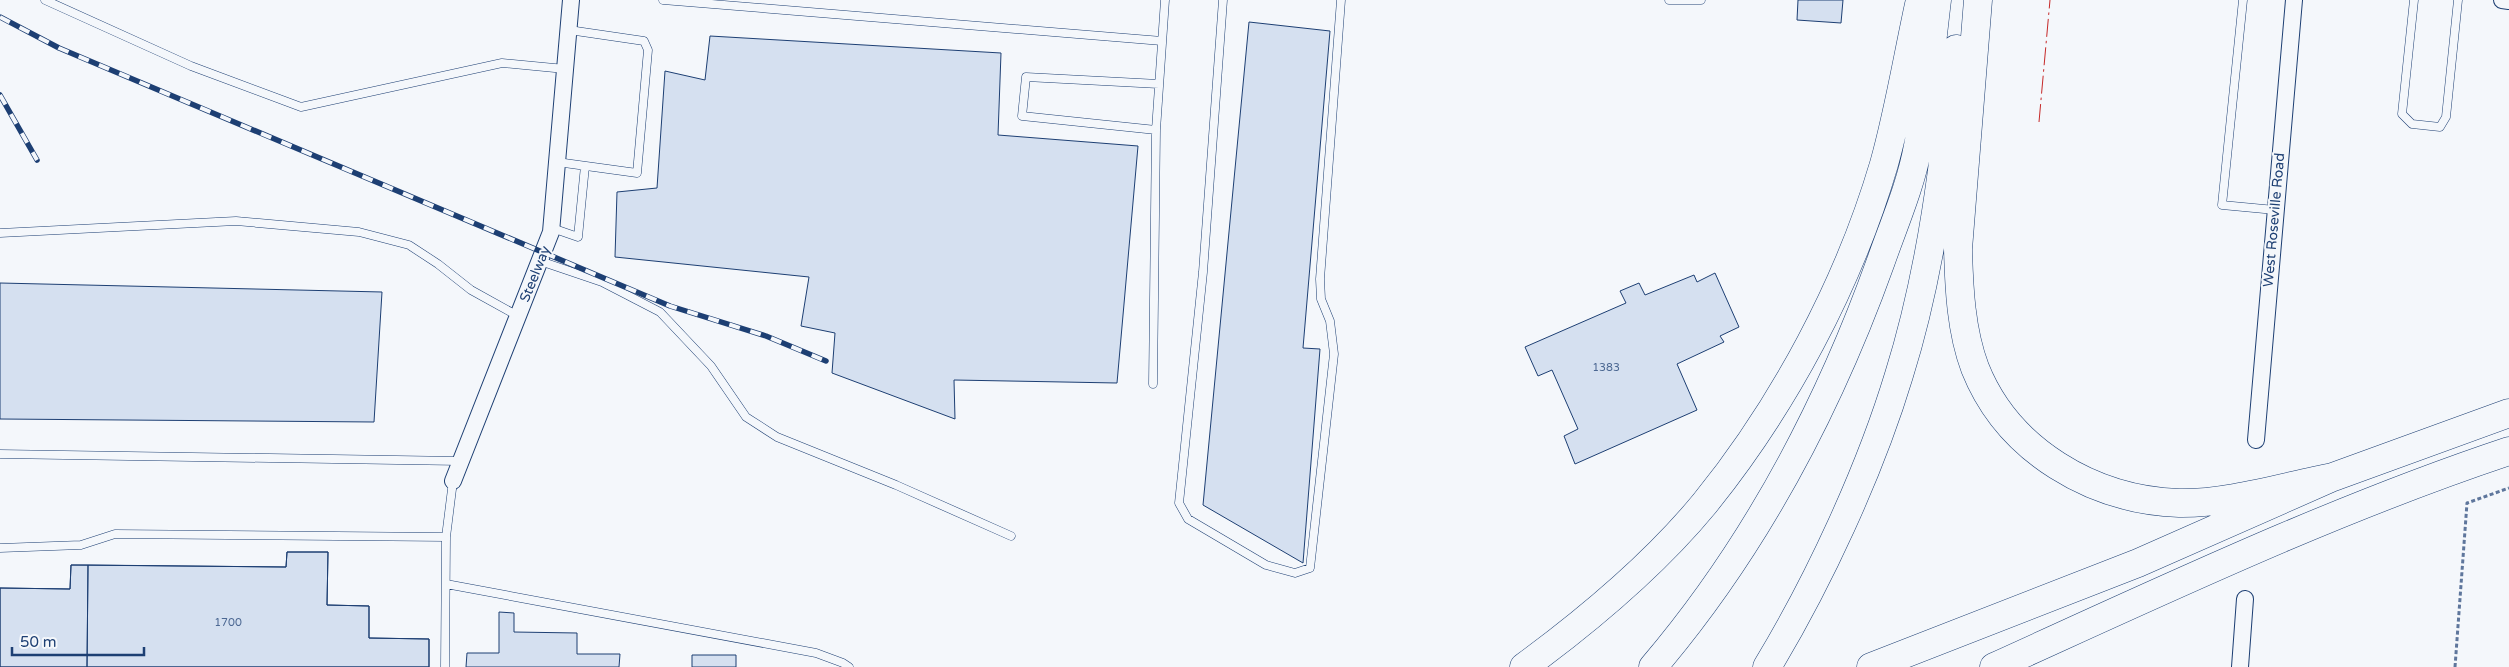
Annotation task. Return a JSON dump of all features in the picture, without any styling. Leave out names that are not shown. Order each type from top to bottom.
[{"type":"highway","points":[[1524,667],[1609,600],[1647,564],[1704,504],[1781,394],[1846,268],[1884,164],[1920,0]]},
{"type":"highway","points":[[1653,667],[1686,629],[1776,493],[1850,343],[1902,202],[1918,148],[1937,0]]},
{"type":"highway","points":[[1767,667],[1801,608],[1827,553],[1874,446],[1899,375],[1924,271],[1948,133],[1961,0]]},
{"type":"highway","points":[[1978,0],[1958,248],[1959,288],[1966,333],[1975,369],[1994,402],[2018,434],[2042,456],[2068,474],[2104,490],[2137,498],[2180,502],[2214,500],[2333,477]]},
{"type":"highway","points":[[1871,667],[2138,563],[2167,548],[2333,477],[2509,413]]},
{"type":"highway","points":[[1994,667],[2244,554],[2404,488],[2509,451]]},
{"type":"highway","points":[[2022,667],[2136,603]]},
{"type":"street","name":"Steelway","points":[[453,481],[552,228],[571,0]]},
{"type":"street","name":"West Roseville Road","points":[[2256,440],[2294,0]]},
{"type":"street","points":[[2502,0],[2509,1]]},
{"type":"street","points":[[2240,667],[2245,598]]},
{"type":"lane","points":[[45,0],[191,66],[302,107],[502,63],[565,69]]},
{"type":"lane","points":[[663,0],[1162,41]]},
{"type":"lane","points":[[1152,384],[1156,130],[1165,0]]},
{"type":"lane","points":[[1222,0],[1203,272],[1179,503],[1188,519],[1222,541],[1266,564],[1295,573],[1310,568],[1334,354],[1330,320],[1321,299],[1320,279],[1341,0]]},
{"type":"lane","points":[[1669,0],[1700,0]]},
{"type":"lane","points":[[2243,0],[2222,205],[2275,210]]},
{"type":"lane","points":[[2414,0],[2402,114],[2412,124],[2440,127],[2446,117],[2458,0]]},
{"type":"lane","points":[[558,162],[636,173],[648,50],[644,41],[569,30]]},
{"type":"lane","points":[[1156,130],[1022,116],[1026,76],[1159,84]]},
{"type":"lane","points":[[552,228],[578,237],[584,166]]},
{"type":"lane","points":[[0,233],[236,221],[359,232],[409,245],[471,290],[518,316]]},
{"type":"lane","points":[[540,261],[602,282],[660,312],[711,366],[746,417],[777,437],[896,485],[1011,536]]},
{"type":"lane","points":[[0,454],[461,460]]},
{"type":"lane","name":"Steelway","points":[[445,667],[446,537],[453,481]]},
{"type":"lane","points":[[0,548],[81,545],[115,534],[446,537]]},
{"type":"lane","points":[[446,584],[816,653],[843,662],[849,667]]},
{"type":"path","points":[[2455,667],[2467,503],[2509,488]]},
{"type":"building","points":[[1798,0],[1843,0],[1841,23],[1797,20]]},
{"type":"building","points":[[1249,22],[1330,31],[1303,348],[1320,349],[1303,563],[1203,505]]},
{"type":"building","points":[[710,36],[1001,53],[998,135],[1138,146],[1117,383],[954,380],[955,419],[832,373],[835,333],[801,326],[809,277],[615,257],[617,192],[657,188],[665,71],[705,80]]},
{"type":"building","points":[[1715,273],[1739,327],[1720,336],[1724,342],[1677,364],[1697,410],[1575,464],[1564,436],[1578,429],[1552,370],[1538,376],[1525,347],[1626,303],[1620,291],[1639,283],[1645,295],[1694,275],[1697,282]]},
{"type":"building","points":[[0,283],[382,292],[374,422],[0,419]]},
{"type":"building","points":[[287,552],[328,552],[327,605],[369,606],[369,638],[429,639],[429,667],[0,667],[0,588],[70,589],[71,565],[286,567]]},
{"type":"building","points":[[287,552],[328,552],[327,605],[369,606],[369,638],[429,639],[429,667],[87,667],[88,565],[286,567]]},
{"type":"building","points":[[71,565],[88,565],[87,667],[0,667],[0,588],[70,589]]},
{"type":"building","points":[[499,612],[514,613],[514,632],[577,633],[577,654],[620,654],[619,667],[466,667],[467,653],[499,653]]},
{"type":"building","points":[[692,655],[736,655],[736,667],[692,667]]},
{"type":"railway","points":[[0,17],[59,48],[670,306],[766,336],[826,361]]},
{"type":"railway","points":[[0,95],[37,160]]},
{"type":"power","points":[[2039,122],[2050,0]]}]
